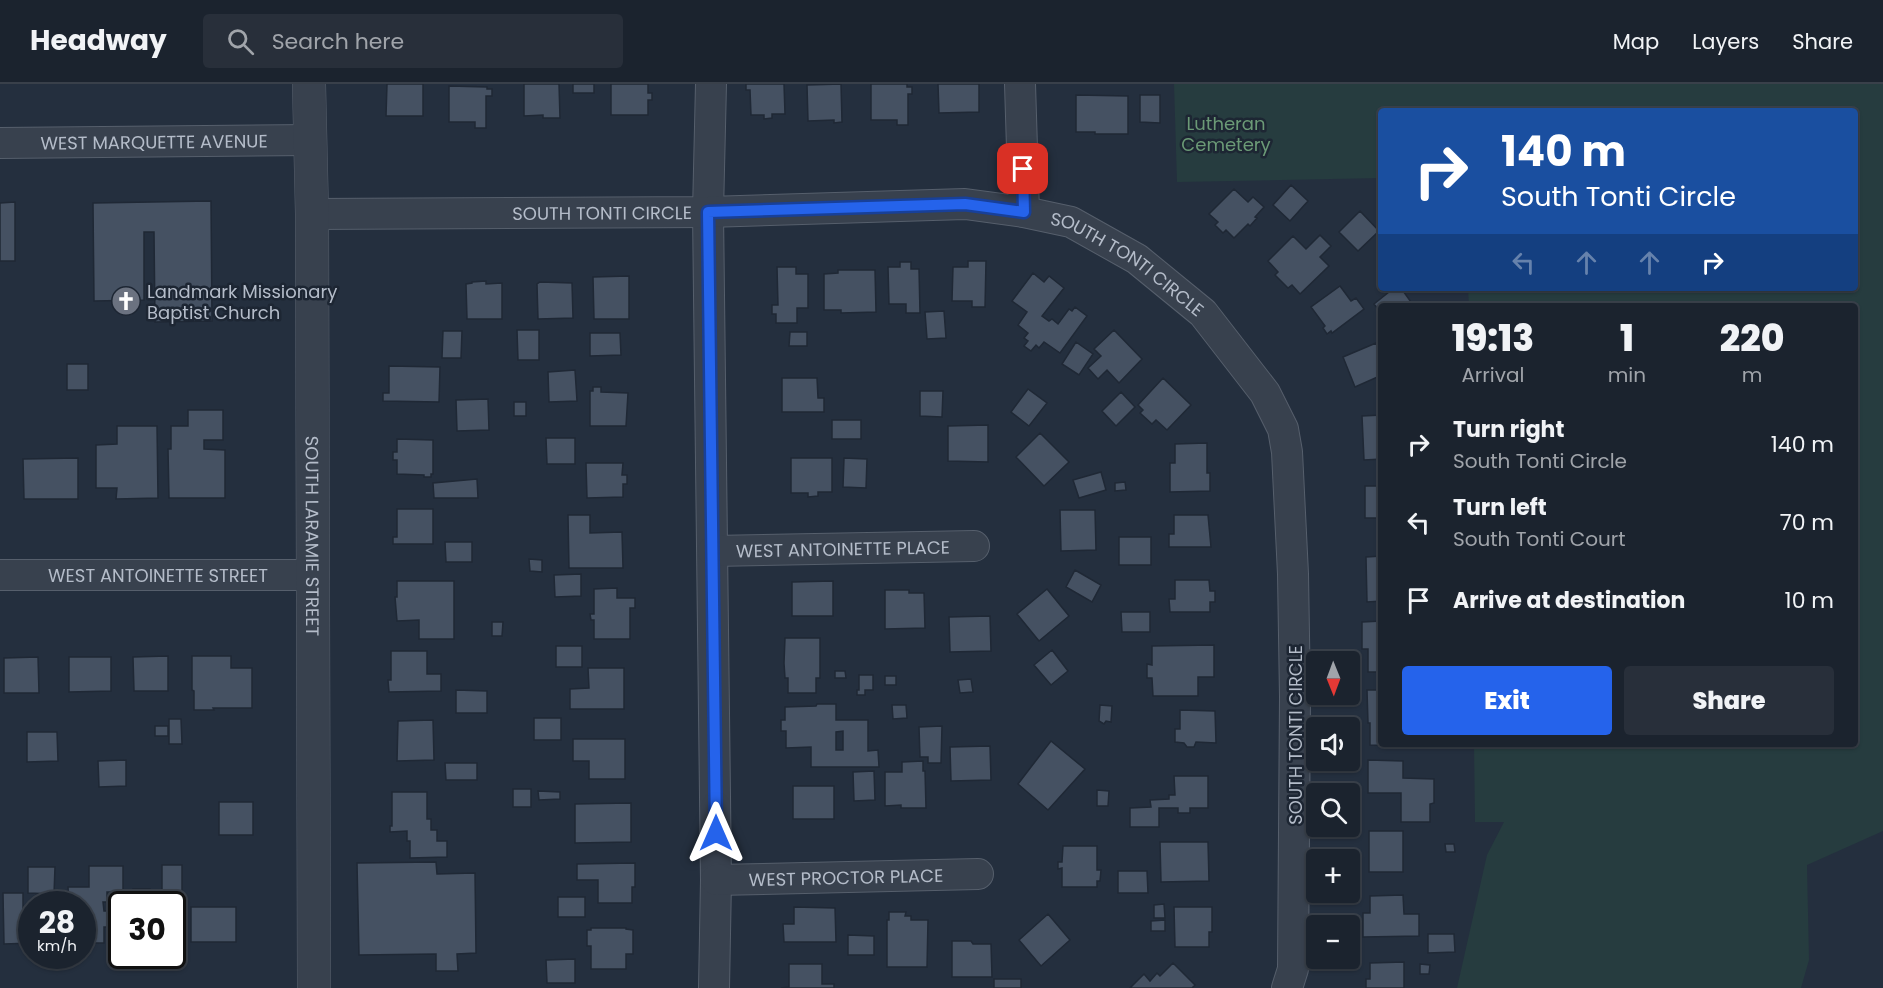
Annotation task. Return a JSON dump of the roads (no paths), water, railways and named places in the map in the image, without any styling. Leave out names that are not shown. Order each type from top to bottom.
[{"type":"street","name":"SOUTH LARAMIE STREET","points":[[309,84],[314,575],[314,988]]},
{"type":"street","points":[[711,84],[708,212],[716,880],[714,988]]},
{"type":"street","points":[[1020,84],[1024,212]]},
{"type":"street","name":"WEST MARQUETTE AVENUE","points":[[0,143],[310,140]]},
{"type":"street","name":"SOUTH TONTI CIRCLE","points":[[312,214],[708,212],[965,204],[1024,212],[1071,222],[1137,260],[1203,313],[1265,393],[1283,429],[1287,452],[1292,563],[1295,697],[1294,934],[1293,969],[1287,988]]},
{"type":"street","name":"WEST ANTOINETTE PLACE","points":[[713,550],[974,546]]},
{"type":"street","name":"WEST ANTOINETTE STREET","points":[[0,575],[314,575]]},
{"type":"street","name":"WEST PROCTOR PLACE","points":[[716,880],[978,874]]},
{"type":"place","name":"Landmark Missionary Baptist Church","points":[[126,301]]},
{"type":"park label","name":"Lutheran Cemetery","points":[[1226,133]]}]
